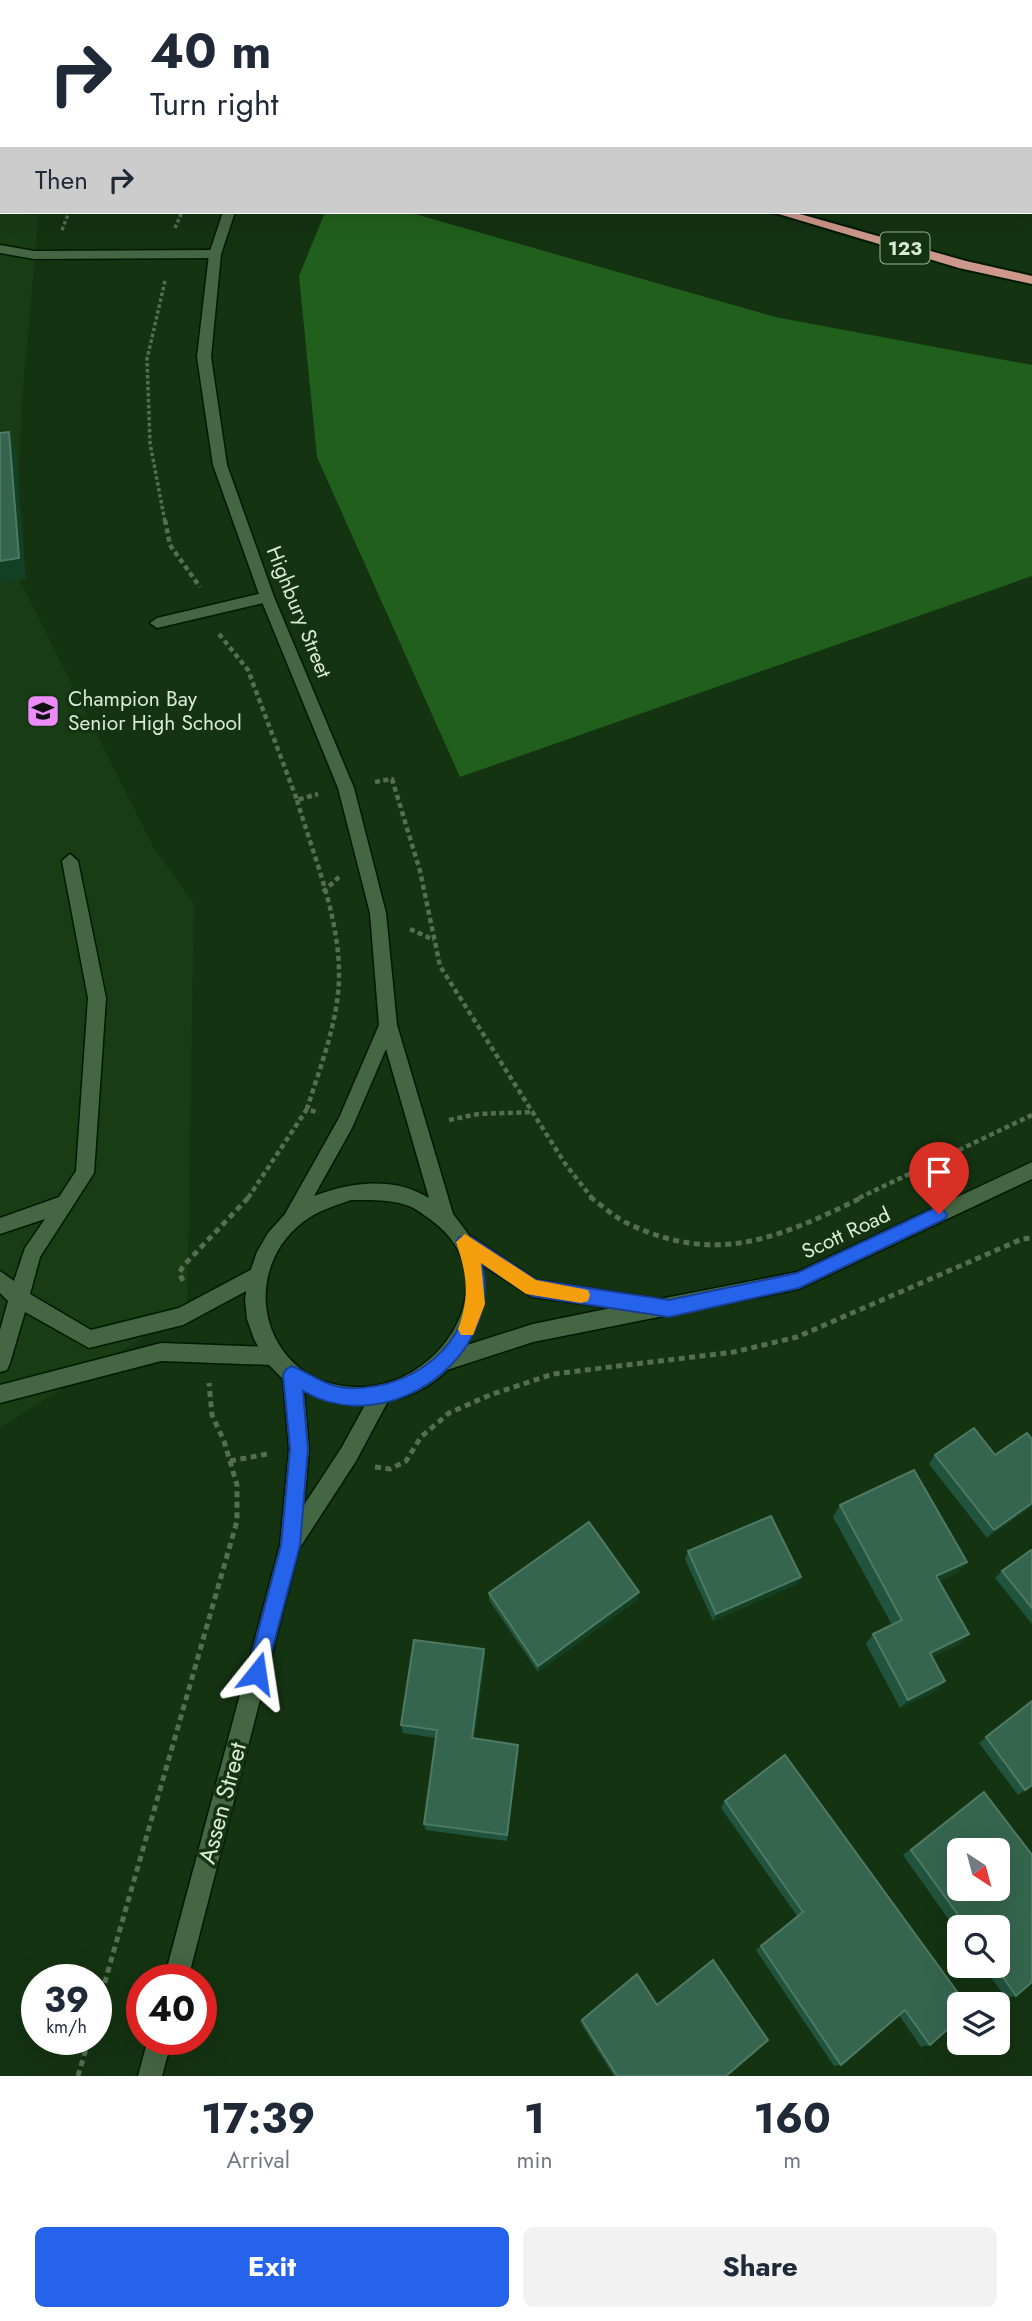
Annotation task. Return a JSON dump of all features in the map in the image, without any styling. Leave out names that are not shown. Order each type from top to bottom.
[{"type":"highway","name":"123","points":[[786,214],[964,265],[1032,280]]},
{"type":"street","name":"Highbury Street","points":[[228,214],[215,254],[204,358],[220,465],[267,597],[346,788],[378,913],[388,1026],[444,1217]]},
{"type":"street","points":[[0,249],[34,255],[215,254]]},
{"type":"street","points":[[157,623],[267,597]]},
{"type":"street","points":[[0,1363],[17,1297],[32,1254],[85,1173],[97,998],[70,861]]},
{"type":"street","name":"Highbury Street","points":[[290,1220],[346,1122],[388,1026]]},
{"type":"street","name":"Scott Road","points":[[444,1363],[533,1334],[799,1280],[1032,1170]]},
{"type":"street","points":[[351,1192],[385,1192],[417,1200],[444,1217],[465,1242],[475,1272],[476,1304],[465,1335],[444,1363],[416,1384],[381,1395],[345,1396],[317,1389],[292,1375],[273,1356],[259,1332],[254,1304],[256,1276],[269,1246],[290,1220],[318,1202],[351,1192]]},
{"type":"street","points":[[0,1226],[65,1203]]},
{"type":"street","name":"Scott Road","points":[[465,1242],[532,1288],[669,1308]]},
{"type":"street","points":[[0,1280],[17,1297],[89,1339],[183,1316],[256,1276]]},
{"type":"street","points":[[0,1394],[161,1352],[273,1356]]},
{"type":"street","name":"Assen Street","points":[[180,1964],[290,1545],[299,1449],[292,1375]]},
{"type":"street","name":"Assen Street","points":[[290,1545],[349,1454],[381,1395]]},
{"type":"street","points":[[150,2076],[156,2055]]},
{"type":"path","points":[[166,272],[147,359],[150,443],[170,545],[203,591]]},
{"type":"path","points":[[185,1288],[179,1273],[185,1262],[232,1218],[273,1163],[307,1109],[332,1028],[339,978],[335,937],[297,800],[248,670],[223,642],[218,631]]},
{"type":"path","points":[[375,782],[392,779],[420,872],[440,966],[535,1112],[566,1166],[589,1196],[628,1224],[678,1242],[732,1246],[788,1233],[1032,1115]]},
{"type":"path","points":[[297,800],[314,794]]},
{"type":"path","points":[[323,892],[339,877]]},
{"type":"path","points":[[414,930],[435,940]]},
{"type":"path","points":[[307,1109],[329,1115]]},
{"type":"path","points":[[437,1122],[478,1114],[535,1112]]},
{"type":"path","points":[[371,1465],[390,1469],[406,1461],[421,1437],[449,1413],[490,1395],[553,1374],[734,1352],[797,1337],[1022,1238],[1032,1238]]},
{"type":"path","points":[[110,1964],[237,1521],[237,1485],[212,1415],[208,1378]]},
{"type":"path","points":[[230,1461],[279,1452]]},
{"type":"path","points":[[78,2076],[84,2055]]},
{"type":"shaded area","name":"Champion Bay Senior High School","points":[[0,214],[39,214],[21,410],[16,573],[155,850],[194,903],[187,1310],[0,1428]]},
{"type":"shaded area","points":[[324,214],[415,214],[775,317],[1032,365],[1032,576],[460,777],[317,457],[299,276]]},
{"type":"building","points":[[9,432],[19,558],[0,561],[0,433]]},
{"type":"building","points":[[974,1428],[995,1455],[1027,1433],[1032,1439],[1032,1503],[994,1530],[935,1455]]},
{"type":"building","points":[[914,1470],[967,1562],[936,1576],[969,1634],[930,1653],[945,1681],[908,1700],[873,1634],[902,1620],[840,1505]]},
{"type":"building","points":[[771,1516],[801,1577],[716,1614],[688,1551]]},
{"type":"building","points":[[589,1522],[639,1592],[538,1666],[489,1593]]},
{"type":"building","points":[[1032,1551],[1032,1608],[1002,1571]]},
{"type":"building","points":[[414,1640],[484,1649],[472,1738],[518,1745],[507,1835],[424,1824],[437,1730],[401,1725]]},
{"type":"building","points":[[1032,1701],[1032,1785],[1025,1790],[986,1737]]},
{"type":"building","points":[[785,1755],[957,1992],[947,1992],[947,2030],[930,2045],[905,2010],[841,2065],[761,1946],[803,1912],[725,1801]]},
{"type":"building","points":[[984,1792],[1032,1855],[1032,1982],[1016,1996],[1004,1978],[1010,1978],[1010,1915],[958,1915],[948,1901],[1010,1901],[1010,1838],[947,1838],[947,1900],[911,1850]]},
{"type":"building","points":[[713,1960],[768,2040],[726,2076],[617,2076],[582,2020],[637,1974],[657,2005]]},
{"type":"slow traffic","points":[[467,1329],[476,1304],[475,1272],[465,1242],[532,1288],[581,1295]]},
{"type":"place","name":"Champion Bay Senior High School","points":[[43,711]]},
{"type":"route","points":[[257,1673],[290,1545],[299,1449],[292,1375],[317,1389],[345,1396],[381,1395],[416,1384],[444,1363],[465,1335],[476,1304],[475,1272],[465,1242],[532,1288],[669,1308],[799,1280],[939,1214]]}]
